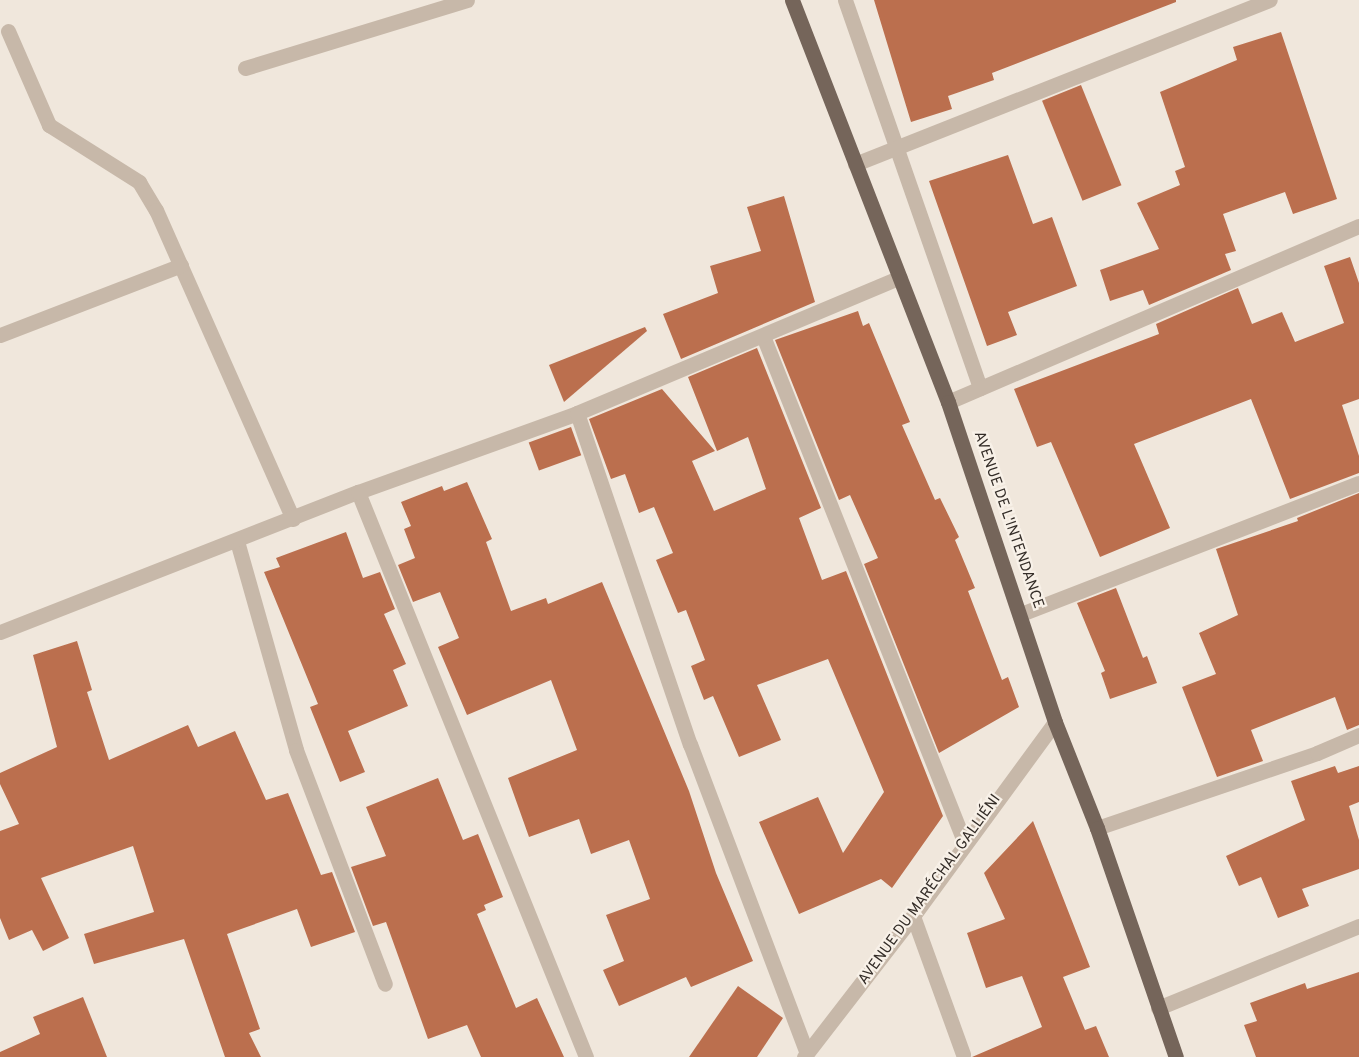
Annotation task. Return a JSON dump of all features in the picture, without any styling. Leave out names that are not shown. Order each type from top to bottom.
[{"type":"main road","name":"AVENUE DE L'INTENDANCE","points":[[792,0],[948,402],[1022,614],[1055,722],[1096,828],[1176,1057]]},
{"type":"street","points":[[246,68],[467,0]]},
{"type":"street","points":[[845,0],[980,388]]},
{"type":"street","points":[[855,164],[1270,0]]},
{"type":"street","points":[[8,31],[50,125],[139,182],[156,210],[293,519]]},
{"type":"street","points":[[948,402],[1359,226]]},
{"type":"street","points":[[0,335],[181,265]]},
{"type":"street","points":[[0,632],[358,492],[577,413],[900,277]]},
{"type":"street","points":[[763,336],[964,841]]},
{"type":"street","points":[[577,413],[690,744],[806,1055]]},
{"type":"street","points":[[1022,614],[1359,483]]},
{"type":"street","points":[[358,492],[586,1057]]},
{"type":"street","points":[[237,541],[296,750],[386,984]]},
{"type":"street","name":"AVENUE DU MARÉCHAL GALLIÉNI","points":[[806,1055],[913,916],[964,841],[1055,722]]},
{"type":"street","points":[[1096,828],[1317,753],[1359,735]]},
{"type":"street","points":[[913,916],[963,1054]]},
{"type":"street","points":[[1158,1008],[1359,926]]},
{"type":"building","points":[[874,0],[1176,0],[1176,2],[992,73],[994,80],[948,96],[952,109],[911,122]]},
{"type":"building","points":[[1281,32],[1337,199],[1293,214],[1285,192],[1223,214],[1236,251],[1225,254],[1231,270],[1149,305],[1143,290],[1110,301],[1100,270],[1159,249],[1137,203],[1180,185],[1175,171],[1185,167],[1160,92],[1237,60],[1233,47]]},
{"type":"building","points":[[1081,85],[1121,185],[1083,201],[1042,101]]},
{"type":"building","points":[[1008,155],[1033,224],[1052,217],[1077,286],[1008,312],[1017,335],[987,346],[929,181]]},
{"type":"building","points":[[784,196],[815,302],[681,359],[663,314],[718,293],[710,266],[761,251],[747,207]]},
{"type":"building","points":[[1350,257],[1359,283],[1359,399],[1342,405],[1359,456],[1359,473],[1290,499],[1251,399],[1134,444],[1170,528],[1100,557],[1051,442],[1037,447],[1014,389],[1159,334],[1156,324],[1238,288],[1252,324],[1282,312],[1295,342],[1344,323],[1324,266]]},
{"type":"building","points":[[858,311],[863,326],[869,323],[910,422],[902,425],[935,500],[940,498],[959,537],[955,540],[975,588],[968,591],[1002,680],[1008,677],[1019,707],[939,753],[864,564],[878,558],[850,495],[839,500],[775,340]]},
{"type":"building","points":[[645,327],[647,331],[564,402],[549,365]]},
{"type":"building","points":[[757,348],[821,508],[799,518],[822,580],[846,571],[943,816],[892,888],[881,879],[799,914],[759,822],[818,797],[843,853],[884,792],[828,659],[757,685],[781,740],[739,757],[713,696],[704,700],[691,666],[705,660],[686,610],[678,613],[656,560],[673,553],[654,507],[639,513],[625,474],[611,479],[589,419],[662,389],[715,451],[692,461],[714,511],[766,489],[748,437],[717,451],[688,377]]},
{"type":"building","points":[[571,427],[581,455],[539,471],[529,442]]},
{"type":"building","points":[[467,482],[492,539],[486,542],[511,611],[546,598],[548,604],[602,582],[689,791],[716,873],[753,961],[691,987],[686,977],[619,1006],[603,970],[624,961],[606,915],[650,899],[629,840],[591,854],[579,819],[529,837],[508,778],[577,750],[551,680],[467,715],[438,647],[459,638],[440,592],[413,602],[398,565],[415,558],[404,529],[411,526],[401,502],[442,486],[444,491]]},
{"type":"building","points":[[1359,493],[1359,725],[1347,730],[1335,697],[1251,730],[1263,761],[1217,777],[1182,687],[1216,674],[1199,633],[1238,615],[1216,549],[1298,521],[1297,518]]},
{"type":"building","points":[[346,532],[363,578],[380,572],[395,609],[384,614],[406,664],[393,670],[408,706],[348,731],[365,772],[340,782],[310,707],[318,704],[264,572],[280,567],[276,558]]},
{"type":"building","points":[[1116,588],[1143,658],[1147,656],[1157,683],[1110,699],[1101,673],[1105,671],[1077,603]]},
{"type":"building","points":[[77,641],[92,690],[87,692],[109,760],[188,725],[198,747],[235,731],[266,800],[288,793],[321,875],[332,872],[355,932],[311,947],[297,909],[227,934],[260,1029],[249,1033],[261,1057],[225,1057],[184,939],[94,964],[84,934],[154,912],[133,846],[41,878],[69,938],[43,951],[32,930],[9,940],[0,918],[0,831],[19,824],[0,784],[0,773],[57,747],[33,655]]},
{"type":"building","points":[[1335,766],[1338,773],[1359,766],[1359,802],[1349,806],[1359,840],[1359,869],[1302,889],[1309,906],[1278,918],[1261,877],[1239,886],[1226,856],[1305,820],[1291,781]]},
{"type":"building","points":[[438,778],[463,840],[478,834],[503,897],[484,905],[486,910],[477,914],[516,1008],[537,998],[564,1057],[481,1057],[467,1025],[428,1039],[386,922],[373,926],[351,867],[386,856],[366,807]]},
{"type":"building","points":[[1033,821],[1090,967],[1063,977],[1085,1030],[1096,1026],[1109,1057],[972,1057],[1042,1027],[1022,976],[986,988],[967,933],[1005,919],[984,873]]},
{"type":"building","points":[[1359,972],[1359,1057],[1256,1057],[1244,1025],[1257,1021],[1250,1003],[1305,983],[1307,989]]},
{"type":"building","points":[[738,986],[783,1018],[757,1057],[689,1057]]},
{"type":"building","points":[[83,997],[107,1057],[0,1057],[0,1052],[40,1034],[33,1017]]}]
